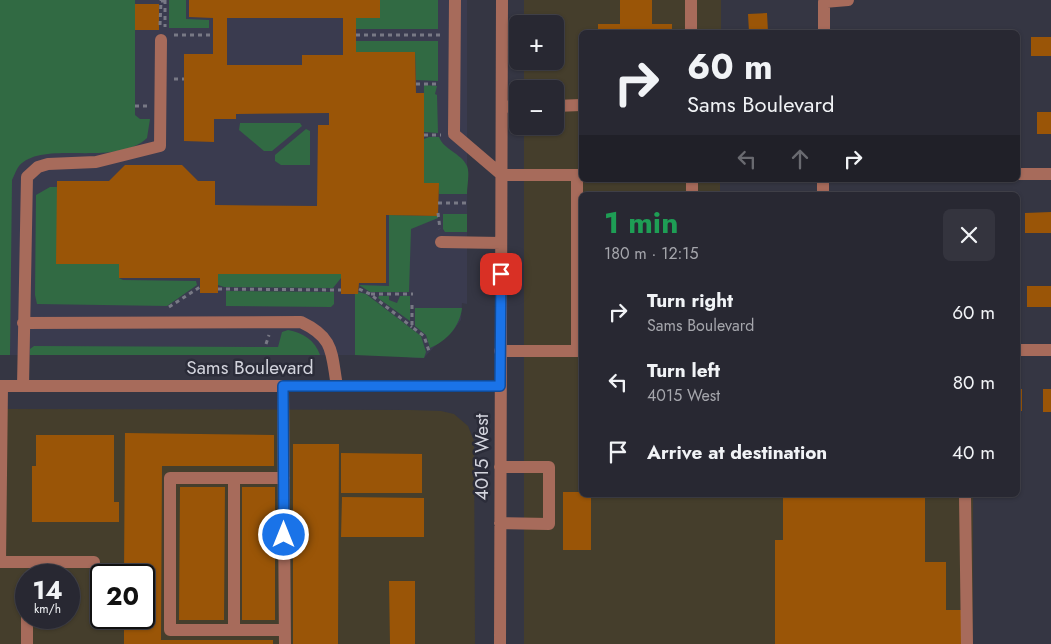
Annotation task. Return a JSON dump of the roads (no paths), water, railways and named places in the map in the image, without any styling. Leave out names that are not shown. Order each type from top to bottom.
[{"type":"street","points":[[455,0],[454,134],[502,175],[579,175],[579,351],[500,351]]},
{"type":"street","name":"4015 West","points":[[500,644],[500,351],[504,106],[502,0]]},
{"type":"street","points":[[691,0],[691,30]]},
{"type":"street","points":[[824,30],[824,2],[848,0]]},
{"type":"street","points":[[23,386],[27,177],[38,167],[48,164],[96,162],[160,146],[165,36]]},
{"type":"street","points":[[564,106],[579,105]]},
{"type":"street","points":[[504,106],[509,106]]},
{"type":"street","points":[[1020,174],[1051,174]]},
{"type":"street","points":[[440,237],[501,243]]},
{"type":"street","points":[[23,323],[301,322],[322,333],[327,341],[331,350],[337,386]]},
{"type":"street","points":[[1020,350],[1051,350]]},
{"type":"street","points":[[1,386],[0,562],[94,562]]},
{"type":"street","name":"Sams Boulevard","points":[[1,386],[500,386]]},
{"type":"street","points":[[283,386],[284,644]]},
{"type":"street","points":[[500,467],[550,467],[550,524],[500,523]]},
{"type":"street","points":[[284,478],[170,478],[170,630],[284,630]]},
{"type":"street","points":[[234,478],[234,630]]},
{"type":"street","points":[[965,497],[967,644]]},
{"type":"street","points":[[27,629],[27,644]]}]
